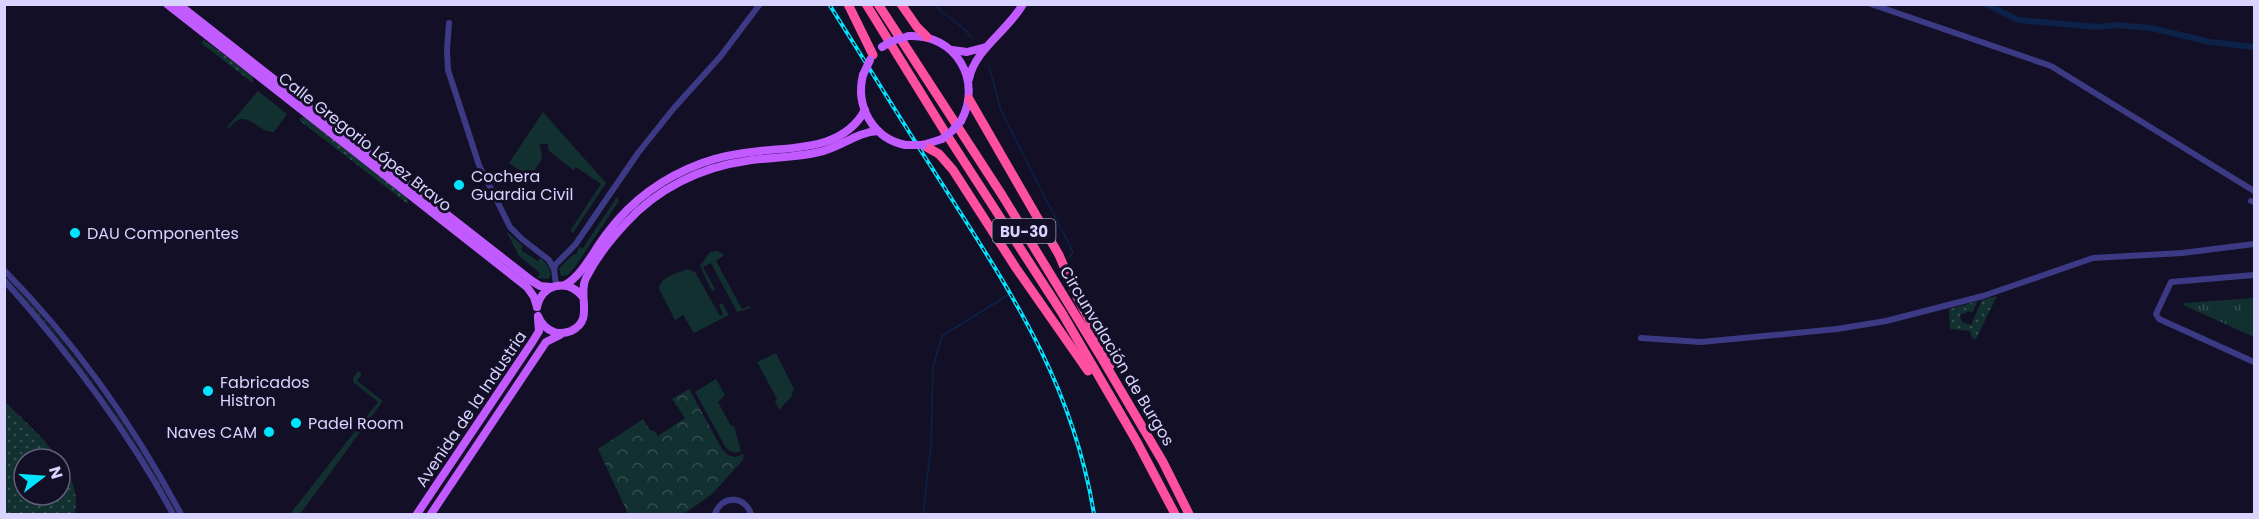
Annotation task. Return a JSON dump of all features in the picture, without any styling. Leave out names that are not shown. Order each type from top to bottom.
[{"type":"highway","points":[[848,4],[872,57]]},
{"type":"highway","name":"Circunvalación de Burgos","points":[[866,4],[1044,285],[1137,442],[1175,514]]},
{"type":"highway","name":"Circunvalación de Burgos","points":[[878,4],[1002,195],[1163,462],[1189,514]]},
{"type":"highway","points":[[901,4],[927,37]]},
{"type":"highway","points":[[969,99],[1059,255],[1077,297],[1163,462]]},
{"type":"highway","points":[[923,145],[939,154],[953,170],[1016,268],[1137,442]]},
{"type":"main road","name":"Calle Gregorio López Bravo","points":[[167,4],[527,287],[537,307]]},
{"type":"main road","name":"Calle Gregorio López Bravo","points":[[178,4],[532,281],[540,285],[553,286]]},
{"type":"main road","points":[[969,80],[963,64],[952,50],[927,37],[909,36],[882,47],[872,57],[863,75],[860,93],[870,123],[893,141],[906,145],[923,145],[942,139],[961,121],[969,99],[969,80],[975,61],[1018,14],[1023,4]]},
{"type":"main road","points":[[952,50],[966,52],[990,46]]},
{"type":"main road","points":[[865,110],[851,130],[832,140],[809,146],[722,156],[692,167],[662,182],[620,218],[572,281],[565,285],[553,286],[542,294],[537,307],[538,316],[543,325],[559,333],[575,329],[584,316],[582,290],[585,280],[612,240],[641,209],[670,187],[695,174],[723,165],[817,153],[835,147],[860,133],[878,131]]},
{"type":"main road","points":[[565,285],[574,289],[582,297]]},
{"type":"main road","name":"Avenida de la Industria","points":[[417,514],[533,341],[538,331],[538,316]]},
{"type":"main road","name":"Avenida de la Industria","points":[[431,514],[546,342],[554,336],[568,332]]},
{"type":"street","points":[[553,286],[558,261],[575,245],[638,153],[674,108],[720,57],[759,4]]},
{"type":"street","points":[[1871,4],[2051,66],[2254,191]]},
{"type":"street","points":[[449,23],[448,70],[479,165],[510,227],[544,255],[555,269]]},
{"type":"street","points":[[1641,338],[1701,342],[1837,329],[1886,321],[1983,296],[2093,258],[2182,253],[2254,244]]},
{"type":"street","points":[[544,255],[568,253]]},
{"type":"street","points":[[4,270],[56,327],[93,375],[145,451],[182,514]]},
{"type":"street","points":[[2254,275],[2171,282],[2156,314],[2159,319],[2254,362]]},
{"type":"street","points":[[4,280],[54,338],[104,402],[146,466],[173,514]]},
{"type":"street","points":[[715,514],[721,503],[732,499],[743,502],[751,514]]},
{"type":"green space","points":[[204,40],[253,76],[253,83],[201,43]]},
{"type":"green space","points":[[258,91],[287,114],[274,132],[262,129],[246,119],[241,119],[229,128],[227,127]]},
{"type":"green space","points":[[543,112],[606,183],[573,233],[570,231],[601,184],[576,167],[573,170],[548,150],[548,144],[540,144],[542,159],[530,177],[509,163]]},
{"type":"green space","points":[[301,117],[306,118],[407,197],[408,204],[299,120]]},
{"type":"green space","points":[[617,197],[619,201],[575,267],[568,275],[561,276],[559,268],[574,254],[576,255],[579,247],[583,248]]},
{"type":"green space","points":[[506,231],[523,246],[521,250],[538,261],[540,258],[545,262],[550,270],[549,279],[537,278],[540,273],[519,256]]},
{"type":"green space","points":[[710,252],[723,253],[723,256],[716,261],[742,309],[749,306],[751,308],[737,312],[711,263],[703,267],[715,289],[712,291],[700,266]]},
{"type":"green space","points":[[688,269],[695,272],[720,316],[723,314],[719,305],[722,303],[729,315],[694,333],[683,315],[675,320],[659,289],[666,278]]},
{"type":"green space","points":[[4,274],[53,330],[100,391],[64,345]]},
{"type":"green space","points":[[1997,296],[1976,339],[1972,338],[1970,331],[1950,329],[1949,309],[1978,301],[1972,313],[1970,311],[1960,315],[1962,322],[1971,325],[1982,300]]},
{"type":"green space","points":[[2254,298],[2254,337],[2183,305],[2184,303]]},
{"type":"green space","points":[[2243,301],[2254,304],[2254,330],[2237,327]]},
{"type":"green space","points":[[776,353],[794,389],[791,397],[779,410],[775,401],[777,399],[757,362]]},
{"type":"green space","points":[[358,371],[362,374],[357,381],[383,401],[300,514],[290,514],[378,402],[353,382]]},
{"type":"green space","points":[[716,379],[725,395],[718,402],[731,426],[734,426],[741,451],[739,452],[726,448],[695,392]]},
{"type":"green space","points":[[689,389],[722,449],[728,455],[735,457],[744,454],[743,460],[712,494],[684,514],[628,514],[598,449],[643,419],[650,430],[658,436],[685,418],[672,399]]},
{"type":"green space","points":[[102,394],[120,419],[178,514]]},
{"type":"green space","points":[[5,402],[50,447],[12,447],[12,507],[72,507],[72,481],[76,499],[74,514],[5,514]]},
{"type":"waterway","points":[[934,4],[971,37]]},
{"type":"waterway","points":[[1986,4],[2018,20],[2097,27],[2116,25],[2151,28],[2210,42],[2254,47]]},
{"type":"waterway","points":[[989,66],[1001,111],[1073,253],[1068,258]]},
{"type":"waterway","points":[[923,514],[931,446],[933,367],[942,336],[1008,295]]},
{"type":"railway","points":[[829,4],[995,268],[1038,344],[1072,424],[1094,514]]},
{"type":"place","name":"Cochera Guardia Civil","points":[[459,185]]},
{"type":"place","name":"DAU Componentes","points":[[75,233]]},
{"type":"place","name":"Fabricados Histron","points":[[208,391]]},
{"type":"place","name":"Padel Room","points":[[296,423]]},
{"type":"place","name":"Naves CAM","points":[[269,432]]}]
